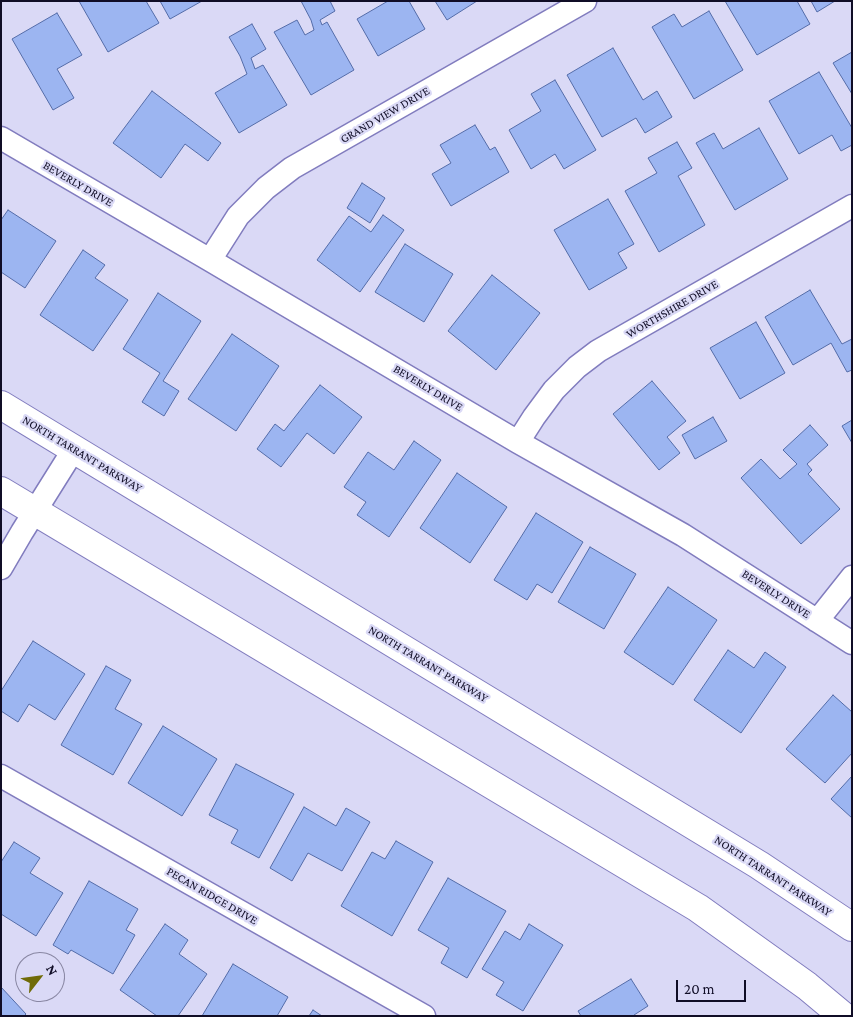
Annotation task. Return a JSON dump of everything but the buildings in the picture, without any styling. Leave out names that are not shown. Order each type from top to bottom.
[{"type":"main road","name":"NORTH TARRANT PARKWAY","points":[[1,405],[759,865],[852,927]]},
{"type":"main road","points":[[1,491],[698,908],[807,986],[844,1016]]},
{"type":"street","name":"GRAND VIEW DRIVE","points":[[210,260],[238,216],[266,188],[292,168],[586,1]]},
{"type":"street","name":"BEVERLY DRIVE","points":[[1,138],[518,442],[683,535],[852,643]]},
{"type":"street","name":"WORTHSHIRE DRIVE","points":[[518,442],[554,390],[598,351],[852,206]]},
{"type":"street","points":[[1,568],[74,449]]},
{"type":"street","points":[[817,620],[852,577]]},
{"type":"street","name":"PECAN RIDGE DRIVE","points":[[1,776],[424,1016]]}]
